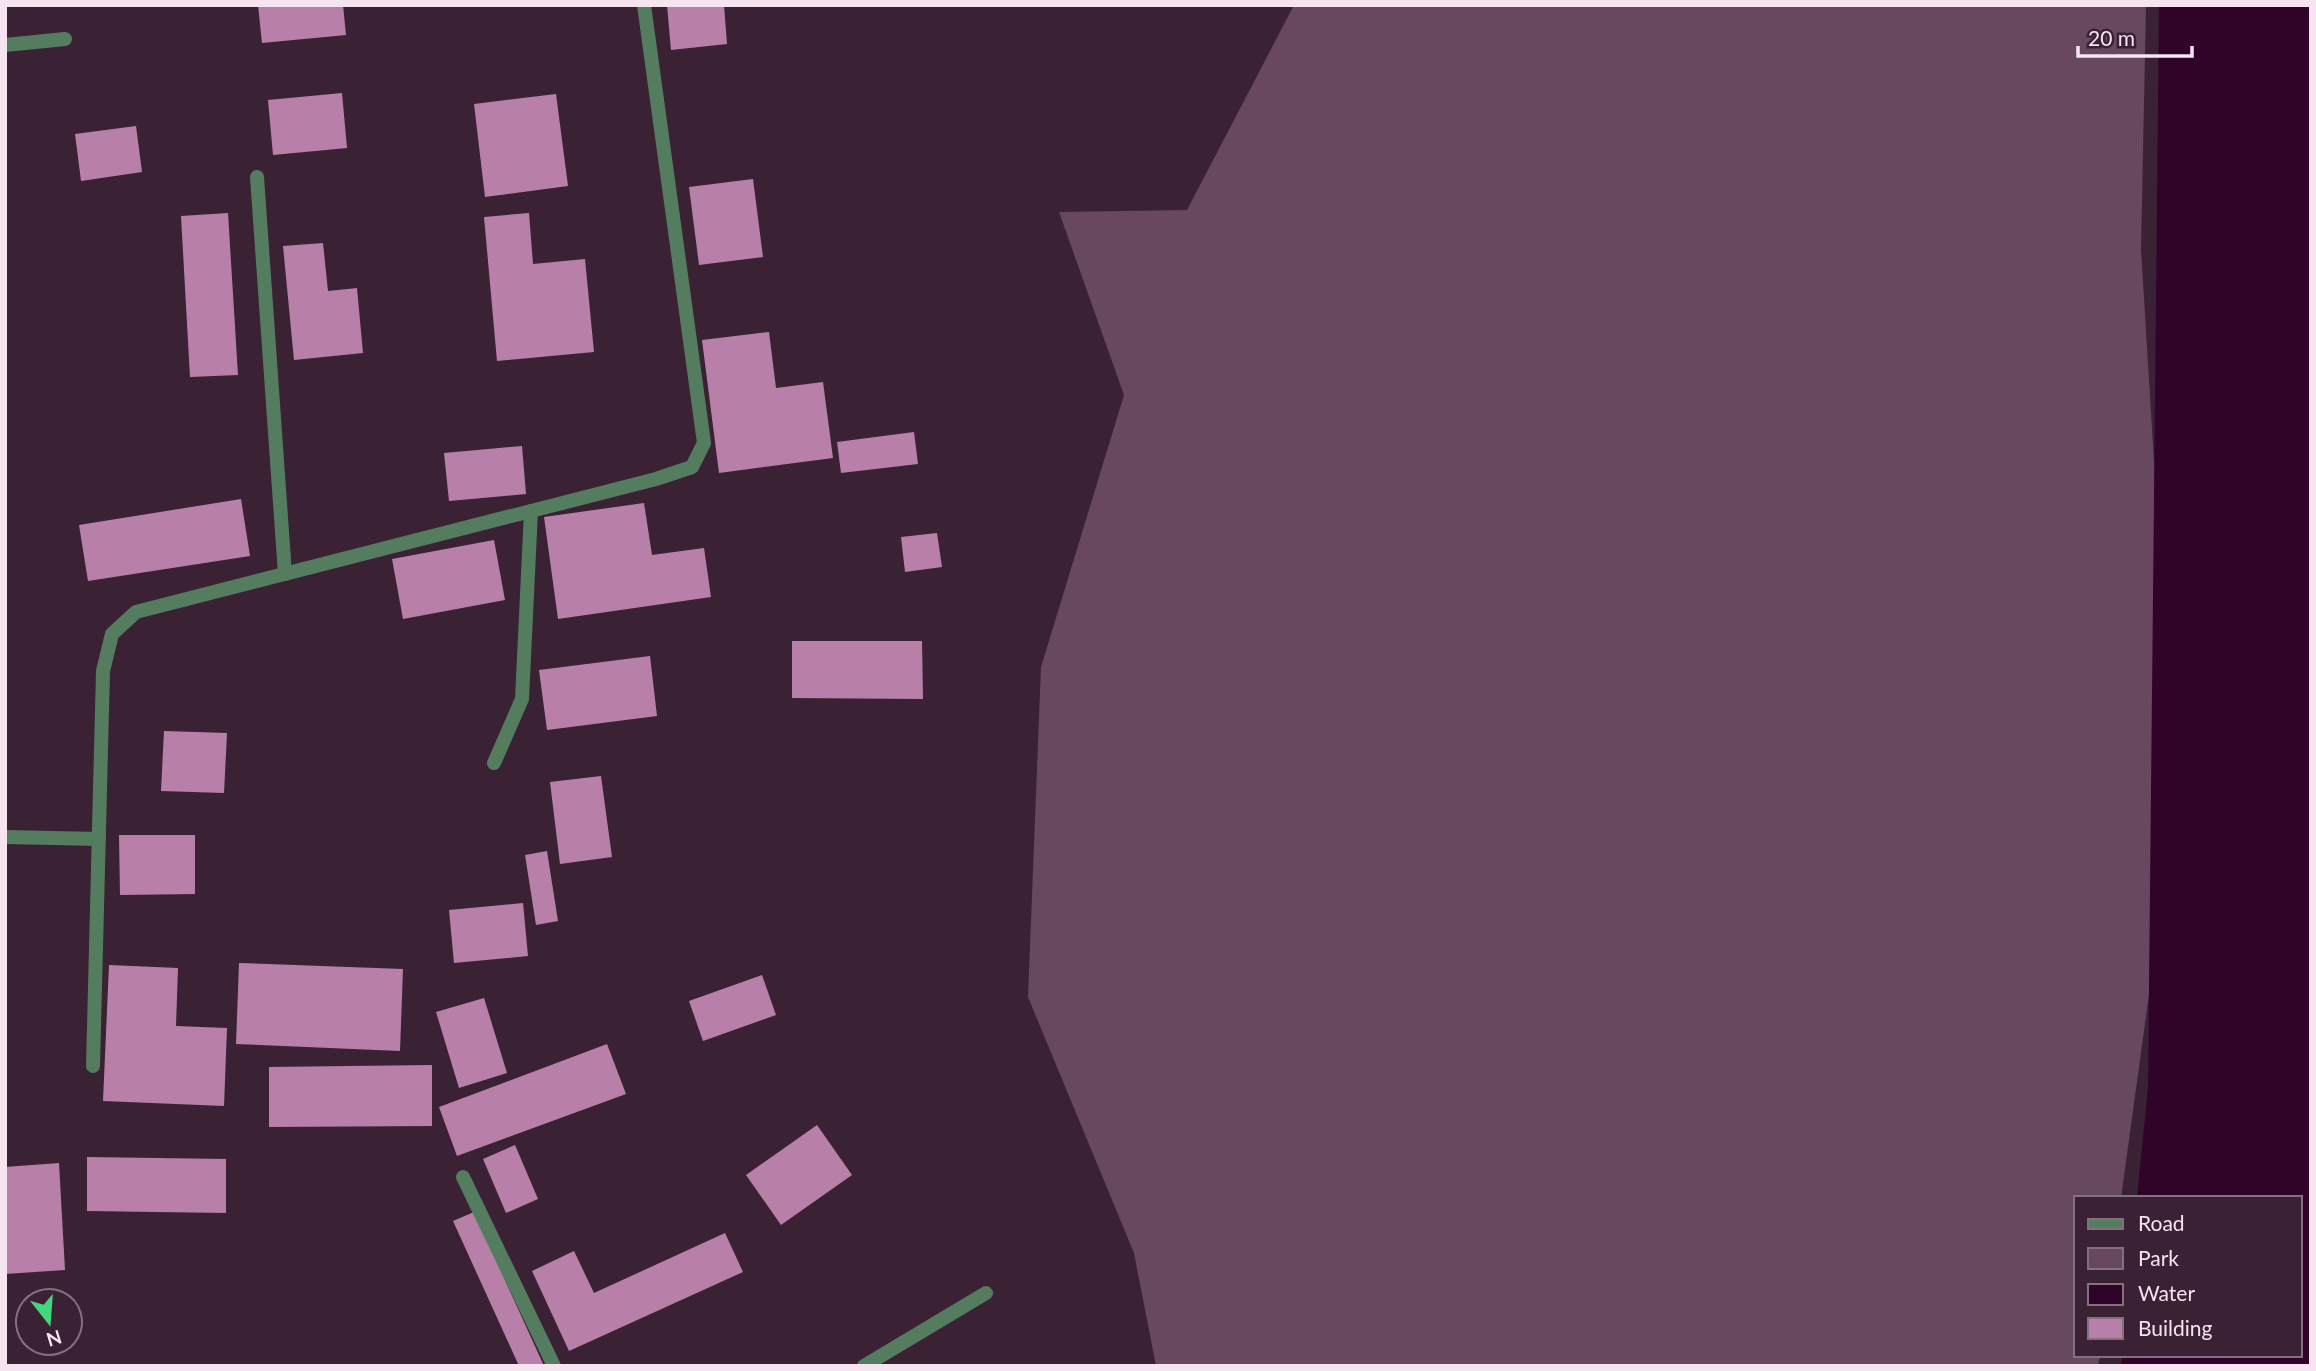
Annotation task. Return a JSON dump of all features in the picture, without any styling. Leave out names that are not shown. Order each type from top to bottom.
[{"type":"street","points":[[93,1066],[103,671],[112,634],[136,612],[531,512],[692,467],[704,443],[645,5]]},
{"type":"street","points":[[5,45],[65,39]]},
{"type":"street","points":[[257,177],[285,574]]},
{"type":"street","points":[[494,763],[522,699],[531,512]]},
{"type":"street","points":[[5,836],[99,839]]},
{"type":"street","points":[[463,1177],[554,1366]]},
{"type":"street","points":[[864,1366],[986,1293]]},
{"type":"green space","points":[[1294,5],[2146,5],[2141,249],[2175,805],[2121,1196],[2074,1196],[2074,1357],[2100,1357],[2098,1366],[1156,1366],[1134,1253],[1028,997],[1041,667],[1124,395],[1059,212],[1187,210]]},
{"type":"water","points":[[2159,5],[2311,5],[2311,1366],[2121,1366],[2122,1357],[2302,1357],[2302,1196],[2137,1196],[2148,1088]]},
{"type":"building","points":[[258,5],[343,5],[346,35],[262,43]]},
{"type":"building","points":[[667,5],[724,5],[727,44],[671,50]]},
{"type":"building","points":[[342,93],[347,148],[273,155],[268,100]]},
{"type":"building","points":[[556,94],[568,186],[485,197],[474,104]]},
{"type":"building","points":[[136,126],[142,172],[81,181],[75,134]]},
{"type":"building","points":[[753,179],[763,257],[699,265],[689,187]]},
{"type":"building","points":[[228,213],[238,375],[190,377],[181,216]]},
{"type":"building","points":[[529,213],[533,264],[585,259],[594,352],[497,361],[484,217]]},
{"type":"building","points":[[323,243],[328,291],[357,288],[363,353],[294,360],[283,246]]},
{"type":"building","points":[[769,332],[776,388],[823,382],[833,458],[719,473],[702,340]]},
{"type":"building","points":[[914,432],[918,464],[841,473],[837,442]]},
{"type":"building","points":[[522,446],[526,494],[449,501],[444,453]]},
{"type":"building","points":[[241,499],[250,556],[88,581],[79,525]]},
{"type":"building","points":[[644,503],[652,555],[704,548],[711,597],[558,619],[544,517]]},
{"type":"building","points":[[937,533],[942,567],[905,572],[901,537]]},
{"type":"building","points":[[494,540],[505,600],[403,619],[392,559]]},
{"type":"building","points":[[792,641],[922,641],[923,699],[792,698]]},
{"type":"building","points":[[650,656],[657,716],[547,730],[539,670]]},
{"type":"building","points":[[164,731],[227,733],[224,793],[161,791]]},
{"type":"building","points":[[601,776],[612,857],[560,864],[550,782]]},
{"type":"building","points":[[119,835],[195,835],[195,894],[120,895]]},
{"type":"building","points":[[547,851],[558,921],[536,925],[525,855]]},
{"type":"building","points":[[523,903],[528,956],[454,963],[449,910]]},
{"type":"building","points":[[239,963],[403,969],[400,1051],[236,1044]]},
{"type":"building","points":[[109,965],[178,968],[176,1026],[227,1028],[224,1106],[103,1101]]},
{"type":"building","points":[[762,975],[776,1015],[703,1041],[689,1001]]},
{"type":"building","points":[[484,998],[507,1073],[459,1088],[436,1012]]},
{"type":"building","points":[[607,1044],[626,1094],[457,1156],[439,1107]]},
{"type":"building","points":[[432,1065],[432,1126],[269,1127],[269,1067]]},
{"type":"building","points":[[817,1125],[852,1175],[781,1225],[746,1175]]},
{"type":"building","points":[[515,1145],[538,1199],[506,1213],[483,1159]]},
{"type":"building","points":[[87,1157],[226,1159],[226,1213],[87,1211]]},
{"type":"building","points":[[59,1163],[65,1270],[5,1274],[5,1167]]},
{"type":"building","points":[[474,1212],[544,1366],[519,1366],[453,1221]]},
{"type":"building","points":[[725,1233],[743,1272],[569,1351],[532,1271],[574,1251],[594,1293]]}]
